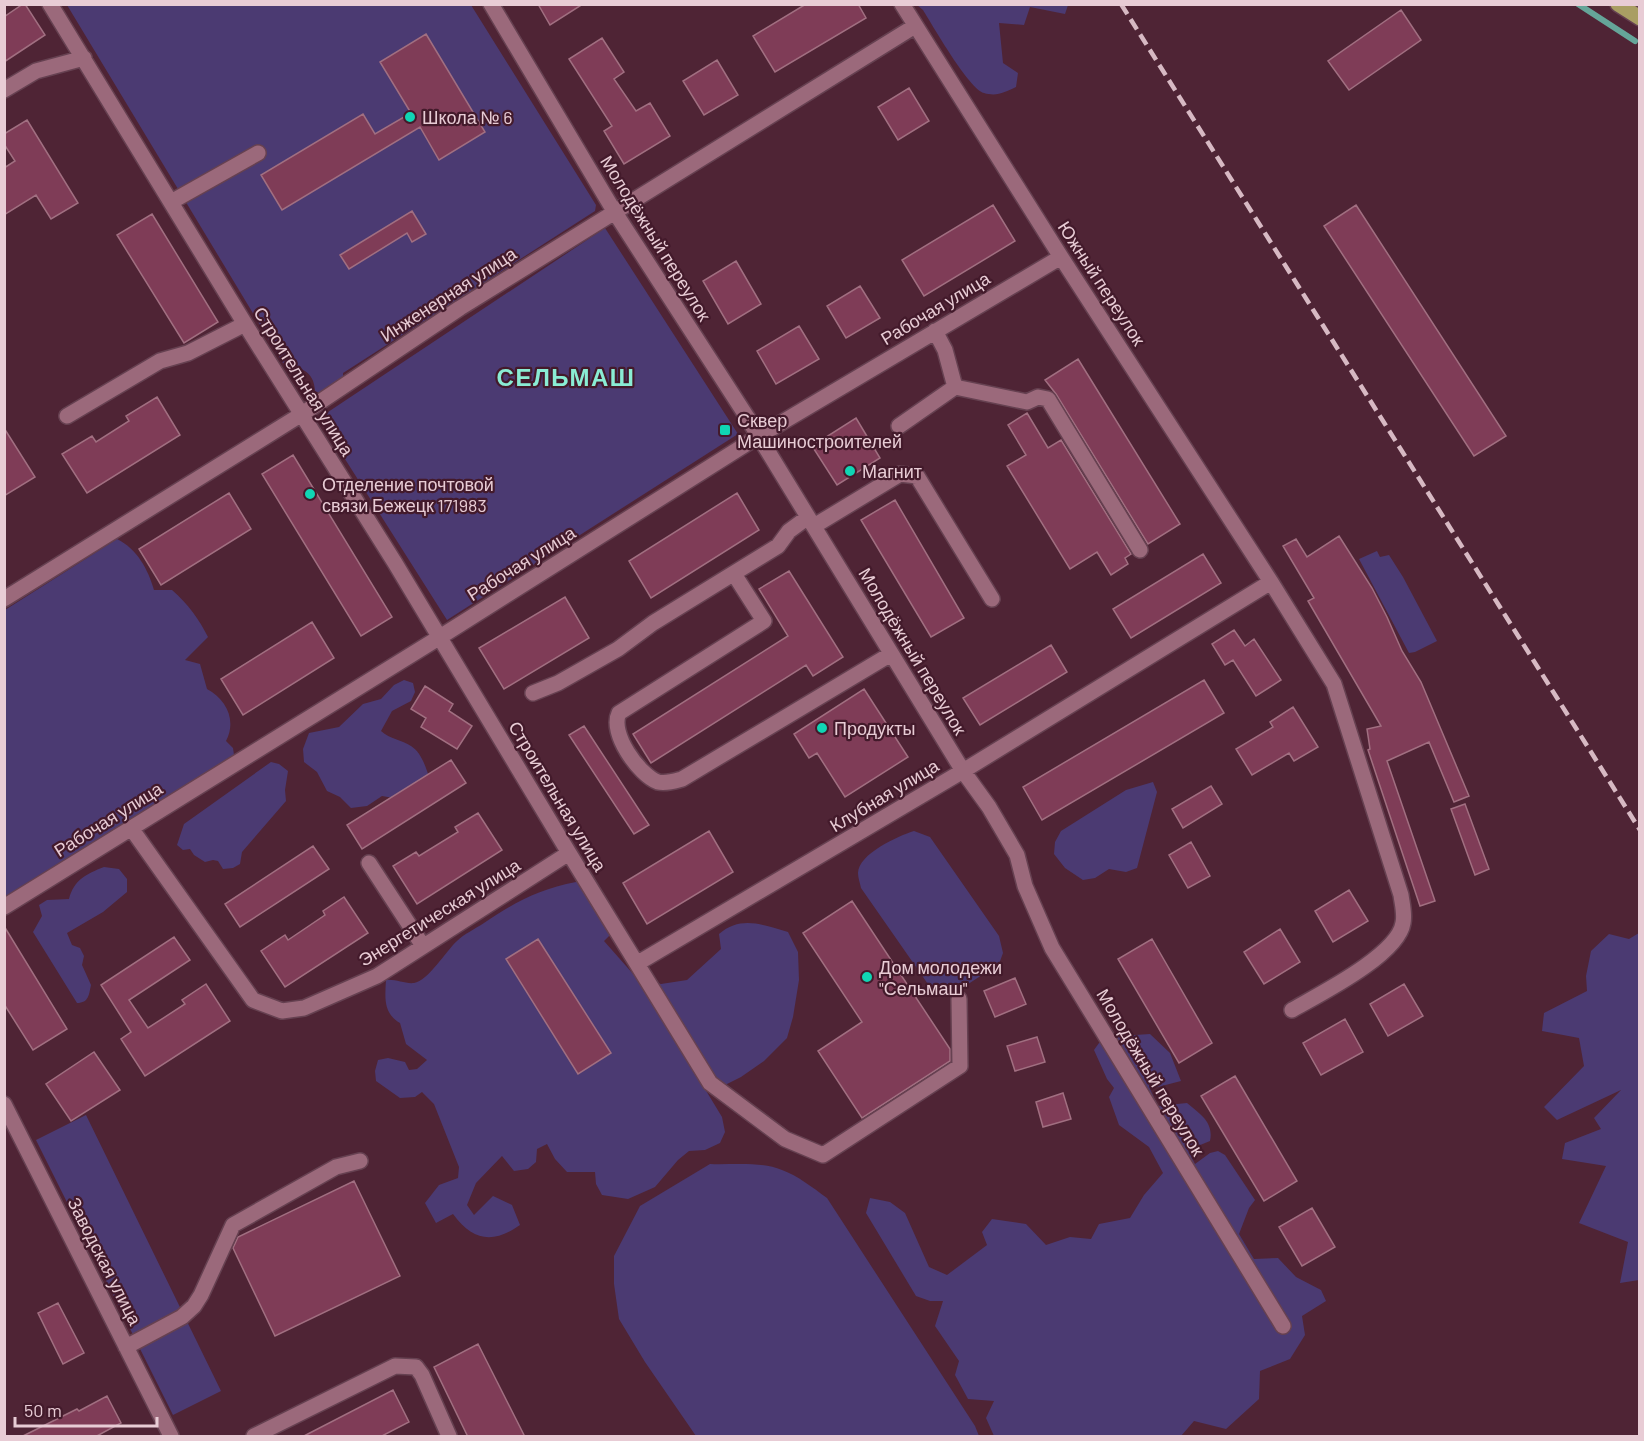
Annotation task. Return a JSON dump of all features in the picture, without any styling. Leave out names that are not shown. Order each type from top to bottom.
[{"type":"main road","points":[[1618,4],[1640,18]]},
{"type":"street","name":"Строительная улица","points":[[50,4],[245,324],[440,637],[710,1083],[785,1139],[823,1155],[960,1066],[959,999]]},
{"type":"street","name":"Молодёжный переулок","points":[[490,4],[614,211],[759,436],[963,771],[989,807],[1017,855],[1025,886],[1052,948],[1283,1326]]},
{"type":"street","name":"Южный переулок","points":[[902,4],[1334,684],[1401,894],[1403,924],[1396,940],[1382,954],[1333,987],[1292,1010]]},
{"type":"street","name":"Инженерная улица","points":[[4,599],[302,414],[459,308],[915,26]]},
{"type":"street","points":[[4,90],[36,71],[84,58]]},
{"type":"street","points":[[171,202],[258,153]]},
{"type":"street","name":"Рабочая улица","points":[[4,907],[759,436],[1061,257]]},
{"type":"street","points":[[67,416],[160,361],[188,353],[245,324]]},
{"type":"street","points":[[935,331],[945,350],[955,387]]},
{"type":"street","points":[[899,426],[955,387],[1027,402],[1038,397],[1048,399],[1140,550]]},
{"type":"street","points":[[532,693],[558,683],[618,649],[653,623],[778,546],[789,531],[811,522],[900,474],[917,476],[992,599]]},
{"type":"street","points":[[734,574],[764,621],[619,713],[616,720],[616,727],[631,757],[659,782],[673,782],[682,779],[891,654]]},
{"type":"street","name":"Клубная улица","points":[[638,963],[963,771],[1271,582]]},
{"type":"street","name":"Энергетическая улица","points":[[131,828],[253,1000],[282,1011],[304,1008],[377,976],[569,853]]},
{"type":"street","points":[[369,863],[423,946]]},
{"type":"street","name":"Заводская улица","points":[[4,1104],[171,1437]]},
{"type":"street","points":[[126,1347],[182,1317],[194,1306],[233,1225],[336,1167],[360,1161]]},
{"type":"street","points":[[254,1437],[396,1366],[405,1365],[416,1367],[422,1375],[449,1437]]},
{"type":"shaded area","points":[[67,5],[471,5],[596,205],[595,211],[343,373],[343,381],[324,395],[315,391],[309,374],[283,363]]},
{"type":"shaded area","points":[[917,5],[1068,5],[1065,14],[1030,7],[1024,25],[999,23],[1003,63],[1018,73],[1016,87],[993,94],[984,93],[970,81],[923,10]]},
{"type":"shaded area","points":[[605,228],[738,434],[447,620],[319,418]]},
{"type":"shaded area","points":[[117,539],[141,560],[154,590],[172,590],[188,606],[205,630],[208,637],[185,660],[200,664],[207,689],[220,698],[228,711],[230,725],[226,741],[233,748],[234,755],[5,898],[5,610]]},
{"type":"shaded area","points":[[1377,551],[1380,557],[1389,555],[1437,641],[1409,653],[1359,559]]},
{"type":"shaded area","points":[[404,680],[413,683],[415,692],[411,701],[392,711],[381,731],[415,749],[423,761],[430,780],[405,800],[382,796],[367,806],[351,808],[340,797],[327,791],[317,772],[304,762],[303,749],[309,733],[339,727],[363,704],[381,699],[394,685]]},
{"type":"shaded area","points":[[271,762],[279,764],[288,771],[286,801],[242,852],[240,864],[233,868],[223,869],[218,861],[205,862],[194,855],[190,849],[183,850],[177,845],[184,824]]},
{"type":"shaded area","points":[[1153,782],[1157,792],[1137,868],[1126,872],[1109,869],[1095,878],[1083,880],[1065,868],[1054,854],[1055,842],[1061,831],[1126,790]]},
{"type":"shaded area","points":[[914,831],[930,837],[999,936],[1003,953],[999,964],[959,990],[948,994],[939,993],[930,987],[861,888],[859,879],[858,873],[864,859],[889,841]]},
{"type":"shaded area","points":[[104,867],[119,869],[127,879],[127,892],[103,912],[67,933],[72,945],[80,948],[84,956],[82,965],[91,985],[86,1000],[77,1003],[33,932],[42,916],[39,905],[47,900],[69,899],[78,882]]},
{"type":"shaded area","points":[[576,882],[591,883],[613,932],[604,941],[634,975],[661,984],[687,980],[721,949],[719,934],[727,928],[752,923],[788,932],[798,952],[799,980],[787,1038],[764,1061],[741,1077],[725,1085],[705,1089],[722,1117],[725,1132],[720,1143],[705,1150],[689,1151],[678,1160],[655,1187],[628,1199],[602,1195],[596,1184],[595,1172],[567,1172],[555,1159],[547,1144],[537,1149],[536,1162],[528,1169],[514,1171],[502,1156],[476,1183],[467,1205],[474,1215],[493,1196],[512,1205],[520,1225],[501,1235],[484,1237],[468,1230],[453,1214],[436,1223],[425,1203],[439,1185],[458,1178],[459,1167],[434,1104],[422,1092],[415,1097],[400,1098],[376,1081],[375,1071],[378,1060],[388,1058],[405,1062],[409,1070],[417,1069],[427,1060],[406,1044],[400,1023],[390,1014],[386,998],[386,980],[411,983],[419,981],[466,934],[528,897],[550,888]]},
{"type":"shaded area","points":[[1639,933],[1639,1280],[1620,1283],[1628,1242],[1579,1223],[1606,1166],[1562,1159],[1565,1143],[1601,1129],[1594,1118],[1621,1090],[1557,1120],[1544,1107],[1584,1066],[1579,1038],[1542,1031],[1544,1013],[1587,991],[1586,976],[1591,951],[1609,934],[1629,939]]},
{"type":"shaded area","points":[[1150,1034],[1170,1053],[1181,1081],[1150,1089],[1158,1106],[1187,1103],[1201,1115],[1208,1124],[1211,1134],[1210,1141],[1188,1150],[1195,1164],[1210,1153],[1218,1151],[1225,1155],[1255,1200],[1249,1208],[1239,1234],[1254,1259],[1278,1258],[1296,1277],[1321,1290],[1326,1301],[1302,1316],[1305,1335],[1290,1359],[1260,1371],[1259,1399],[1226,1429],[1194,1421],[1181,1436],[994,1436],[986,1418],[994,1401],[968,1399],[955,1375],[959,1361],[935,1326],[943,1301],[930,1301],[916,1296],[866,1213],[870,1198],[890,1202],[905,1213],[929,1267],[947,1275],[987,1245],[982,1232],[992,1219],[1026,1224],[1046,1245],[1070,1237],[1091,1239],[1099,1224],[1130,1218],[1144,1195],[1163,1173],[1149,1147],[1119,1125],[1109,1097],[1114,1088],[1107,1079],[1094,1050],[1099,1043],[1120,1036]]},
{"type":"shaded area","points":[[86,1115],[221,1391],[173,1415],[36,1140]]},
{"type":"shaded area","points":[[710,1164],[755,1164],[773,1167],[788,1172],[827,1198],[975,1426],[979,1436],[696,1436],[645,1362],[619,1319],[614,1284],[614,1256],[640,1206]]},
{"type":"building","points":[[23,4],[45,35],[4,62],[4,17]]},
{"type":"building","points":[[538,4],[583,4],[550,25]]},
{"type":"building","points":[[806,4],[858,4],[866,18],[775,72],[753,36]]},
{"type":"building","points":[[1401,10],[1421,40],[1349,90],[1328,61]]},
{"type":"building","points":[[426,34],[485,132],[439,160],[420,127],[282,210],[261,175],[363,114],[375,134],[411,113],[380,62]]},
{"type":"building","points":[[602,38],[624,72],[614,79],[636,111],[650,103],[670,136],[624,164],[604,131],[612,126],[569,59]]},
{"type":"building","points":[[717,60],[738,95],[704,115],[683,81]]},
{"type":"building","points":[[909,88],[929,121],[898,140],[878,107]]},
{"type":"building","points":[[27,120],[78,203],[51,219],[36,195],[4,215],[4,168],[15,161],[4,144],[4,134]]},
{"type":"building","points":[[993,205],[1015,241],[924,296],[902,260]]},
{"type":"building","points":[[1356,205],[1506,436],[1474,456],[1324,226]]},
{"type":"building","points":[[412,211],[426,234],[412,242],[407,233],[349,269],[340,255]]},
{"type":"building","points":[[152,214],[218,322],[184,343],[117,235]]},
{"type":"building","points":[[736,261],[761,304],[728,324],[703,281]]},
{"type":"building","points":[[860,286],[880,318],[846,338],[827,306]]},
{"type":"building","points":[[799,326],[819,359],[776,384],[757,351]]},
{"type":"building","points":[[1078,359],[1180,524],[1148,544],[1056,394],[1045,380]]},
{"type":"building","points":[[157,397],[180,435],[87,493],[62,454],[92,436],[96,442],[129,421],[126,416]]},
{"type":"building","points":[[1027,413],[1048,448],[1061,440],[1131,554],[1125,558],[1128,564],[1111,575],[1097,552],[1070,569],[1007,466],[1026,455],[1008,425]]},
{"type":"building","points":[[856,418],[880,458],[837,485],[812,446]]},
{"type":"building","points":[[4,428],[35,477],[4,496]]},
{"type":"building","points":[[293,455],[392,617],[361,636],[262,474]]},
{"type":"building","points":[[229,493],[251,529],[161,585],[139,549]]},
{"type":"building","points":[[737,493],[759,530],[651,598],[629,561]]},
{"type":"building","points":[[895,500],[964,618],[931,637],[861,520]]},
{"type":"building","points":[[1339,536],[1372,588],[1402,651],[1421,682],[1469,796],[1454,802],[1429,742],[1387,761],[1435,901],[1420,906],[1368,750],[1370,749],[1367,729],[1381,726],[1308,601],[1314,598],[1283,546],[1296,539],[1307,557]]},
{"type":"building","points":[[1203,554],[1221,583],[1131,638],[1113,609]]},
{"type":"building","points":[[789,571],[843,657],[813,676],[806,665],[651,763],[633,734],[788,636],[759,589]]},
{"type":"building","points":[[565,597],[589,638],[504,689],[479,648]]},
{"type":"building","points":[[312,622],[334,658],[243,715],[221,679]]},
{"type":"building","points":[[1234,630],[1245,646],[1254,639],[1281,680],[1256,696],[1233,660],[1225,665],[1212,644]]},
{"type":"building","points":[[1051,645],[1067,672],[980,725],[963,698]]},
{"type":"building","points":[[1204,680],[1224,713],[1042,820],[1023,787]]},
{"type":"building","points":[[425,686],[453,704],[449,711],[472,726],[457,749],[421,727],[426,718],[411,709]]},
{"type":"building","points":[[864,689],[908,757],[845,797],[817,753],[809,758],[794,734]]},
{"type":"building","points":[[1293,707],[1318,747],[1294,761],[1289,753],[1252,775],[1236,749],[1273,727],[1270,722]]},
{"type":"building","points":[[584,726],[649,825],[634,834],[569,735]]},
{"type":"building","points":[[451,760],[466,783],[362,849],[347,825]]},
{"type":"building","points":[[1211,786],[1222,804],[1183,828],[1172,809]]},
{"type":"building","points":[[1465,804],[1489,869],[1475,875],[1451,809]]},
{"type":"building","points":[[478,813],[502,850],[417,904],[393,866],[416,852],[419,856],[458,832],[455,827]]},
{"type":"building","points":[[709,831],[733,872],[647,924],[623,883]]},
{"type":"building","points":[[1191,842],[1210,876],[1188,888],[1169,855]]},
{"type":"building","points":[[313,846],[329,869],[240,927],[225,904]]},
{"type":"building","points":[[1349,890],[1368,921],[1333,942],[1315,911]]},
{"type":"building","points":[[344,897],[368,933],[285,987],[261,951],[285,935],[288,940],[325,915],[323,911]]},
{"type":"building","name":"Дом молодежи \"Сельмаш\"","points":[[852,901],[950,1049],[950,1061],[862,1118],[818,1051],[862,1022],[803,933]]},
{"type":"building","points":[[4,926],[67,1029],[33,1050],[4,1004]]},
{"type":"building","points":[[1280,929],[1300,962],[1264,984],[1244,952]]},
{"type":"building","points":[[174,937],[190,960],[129,1000],[148,1028],[185,1004],[182,1000],[206,984],[230,1021],[145,1076],[121,1039],[131,1032],[101,985]]},
{"type":"building","points":[[538,939],[611,1053],[578,1074],[506,959]]},
{"type":"building","points":[[1152,939],[1212,1043],[1179,1063],[1118,959]]},
{"type":"building","points":[[1015,978],[1026,1004],[995,1017],[984,991]]},
{"type":"building","points":[[1404,984],[1423,1016],[1388,1036],[1370,1004]]},
{"type":"building","points":[[1345,1019],[1363,1052],[1321,1075],[1303,1043]]},
{"type":"building","points":[[1037,1037],[1045,1062],[1015,1071],[1007,1046]]},
{"type":"building","points":[[94,1052],[120,1090],[71,1121],[46,1084]]},
{"type":"building","points":[[1235,1076],[1297,1181],[1264,1201],[1201,1096]]},
{"type":"building","points":[[1063,1093],[1071,1119],[1043,1127],[1036,1102]]},
{"type":"building","points":[[354,1181],[400,1276],[275,1336],[233,1248],[238,1237]]},
{"type":"building","points":[[1312,1208],[1335,1247],[1302,1266],[1279,1227]]},
{"type":"building","points":[[58,1303],[84,1353],[63,1364],[38,1313]]},
{"type":"building","points":[[478,1344],[525,1437],[468,1437],[434,1367]]},
{"type":"building","points":[[393,1390],[409,1422],[380,1437],[302,1437]]},
{"type":"building","points":[[107,1396],[121,1423],[95,1437],[21,1437],[77,1409],[79,1411]]},
{"type":"waterway","points":[[1578,4],[1635,41]]},
{"type":"railway","points":[[1121,4],[1640,830]]},
{"type":"place","name":"Школа № 6","points":[[410,117]]},
{"type":"place","name":"Сквер Машиностроителей","points":[[725,430]]},
{"type":"place","name":"Магнит","points":[[850,471]]},
{"type":"place","name":"Отделение почтовой связи Бежецк 171983","points":[[310,494]]},
{"type":"place","name":"Продукты","points":[[822,728]]},
{"type":"place","name":"Дом молодежи \"Сельмаш\"","points":[[867,977]]},
{"type":"district","name":"СЕЛЬМАШ","points":[[566,376]]}]
